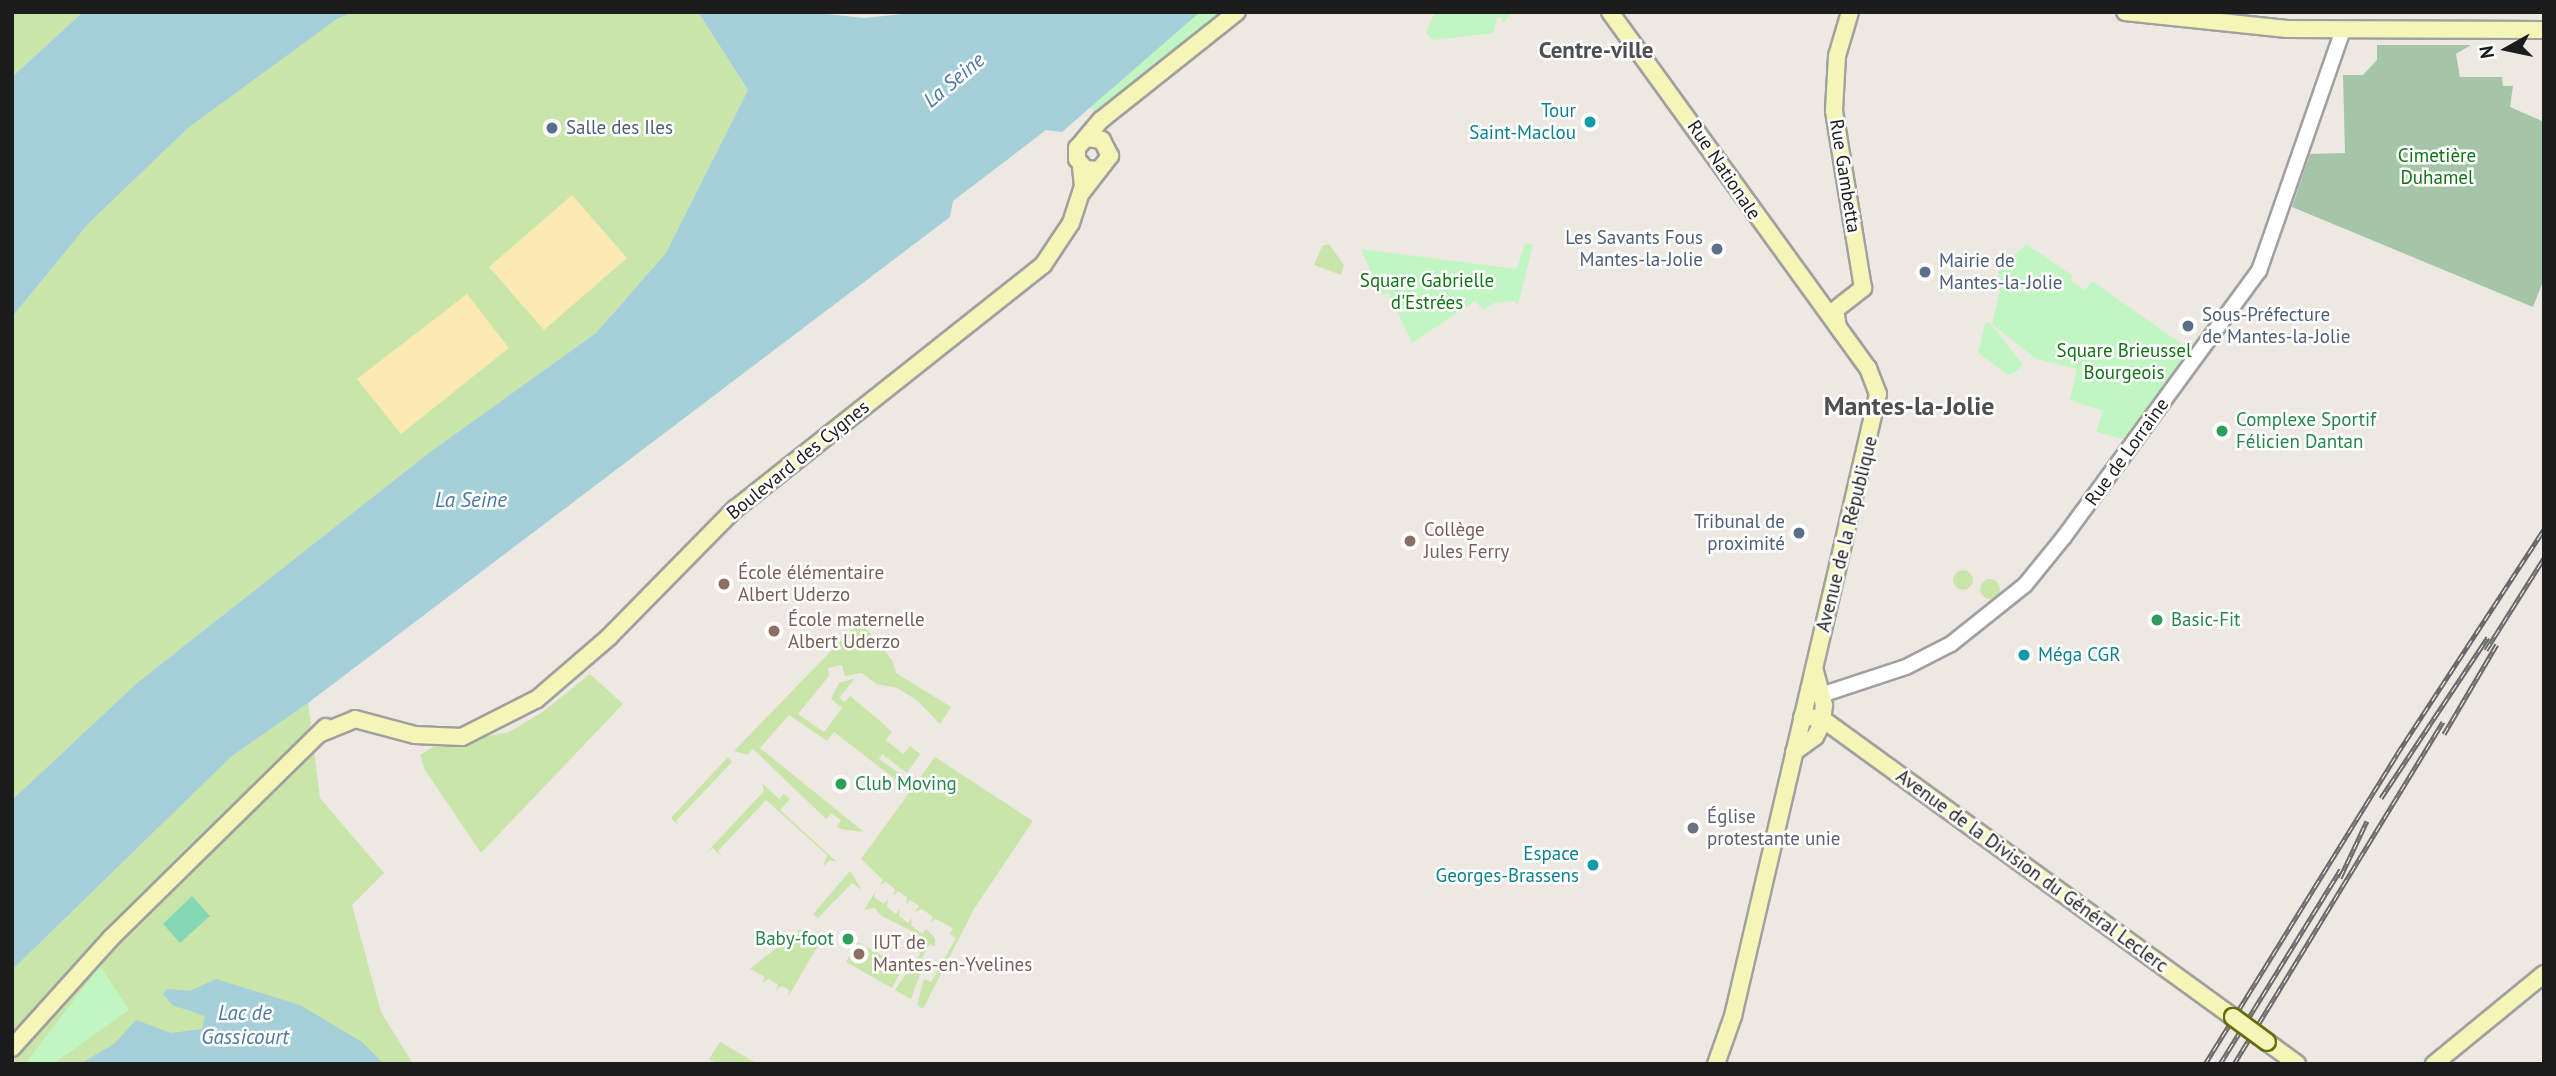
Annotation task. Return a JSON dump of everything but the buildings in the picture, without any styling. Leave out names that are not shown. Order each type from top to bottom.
[{"type":"main road","points":[[1112,113],[1104,127],[1109,158],[1099,170],[1081,166],[1076,153],[1084,140],[1112,113],[1237,12]]},
{"type":"main road","name":"Rue Nationale","points":[[1610,12],[1828,307]]},
{"type":"main road","name":"Rue Gambetta","points":[[1828,307],[1863,288],[1834,110],[1837,55],[1850,12]]},
{"type":"main road","points":[[2125,12],[2343,30],[2544,30]]},
{"type":"main road","points":[[1084,140],[1094,137],[1106,143]]},
{"type":"main road","name":"Boulevard des Cygnes","points":[[1081,166],[1081,194]]},
{"type":"main road","name":"Boulevard des Cygnes","points":[[12,1048],[111,938],[335,720],[357,712],[441,729],[502,719],[537,699],[585,659],[735,509],[1034,274],[1064,237],[1081,194],[1099,170]]},
{"type":"main road","name":"Avenue de la République","points":[[1733,1016],[1802,717],[1822,709],[1814,669],[1878,406],[1872,374],[1838,327],[1828,307]]},
{"type":"main road","points":[[1794,752],[1822,709]]},
{"type":"main road","name":"Avenue de la Division du Général Leclerc","points":[[1802,717],[1822,709],[2297,1064]]},
{"type":"main road","points":[[2434,1064],[2544,974]]},
{"type":"main road","points":[[1716,1064],[1733,1016]]},
{"type":"main road","points":[[1728,1064],[1733,1016]]},
{"type":"street","name":"Rue de Lorraine","points":[[1822,709],[1878,673],[1916,663],[1966,634],[2025,585],[2064,537],[2259,271],[2343,30]]},
{"type":"green space","points":[[12,12],[83,12],[12,77]]},
{"type":"green space","points":[[354,12],[698,12],[748,90],[666,253],[596,333],[430,452],[137,683],[12,800],[12,317],[88,224],[188,128],[337,19]]},
{"type":"green space","points":[[1196,12],[1222,12],[1098,116],[1088,104]]},
{"type":"green space","points":[[1435,12],[1513,12],[1503,23],[1502,17],[1497,18],[1494,33],[1433,40],[1426,33]]},
{"type":"green space","name":"Cimetière Duhamel","points":[[2377,45],[2471,45],[2456,54],[2460,77],[2502,77],[2503,86],[2513,86],[2510,107],[2544,122],[2544,279],[2533,307],[2292,207],[2310,154],[2345,153],[2343,75],[2363,75],[2377,60]]},
{"type":"green space","name":"Square Gabrielle d'Estrées","points":[[1525,243],[1533,245],[1518,305],[1514,301],[1494,303],[1483,310],[1475,301],[1412,343],[1388,292],[1380,295],[1361,249],[1517,269]]},
{"type":"green space","points":[[1329,244],[1344,265],[1341,275],[1314,265],[1322,246]]},
{"type":"green space","name":"Square Brieussel Bourgeois","points":[[2026,244],[2073,276],[2071,281],[2085,290],[2092,281],[2192,351],[2127,440],[2096,432],[2103,411],[2070,400],[2077,369],[2036,359],[1992,324],[2001,286],[1998,272]]},
{"type":"green space","points":[[1985,323],[1990,323],[2023,365],[2014,373],[2008,375],[1978,353]]},
{"type":"green space","points":[[1963,570],[1970,573],[1973,580],[1970,587],[1963,590],[1956,587],[1953,580],[1956,573]]},
{"type":"green space","points":[[1990,579],[1997,582],[2000,589],[1997,596],[1990,599],[1983,596],[1980,589],[1983,582]]},
{"type":"green space","points":[[860,621],[892,660],[896,673],[951,707],[940,724],[918,701],[897,688],[877,684],[861,673],[845,676],[842,665],[828,668],[829,676],[798,714],[824,732],[842,708],[831,699],[839,683],[855,678],[839,698],[845,702],[850,696],[879,720],[892,732],[886,740],[903,754],[910,746],[920,754],[907,773],[882,754],[879,759],[905,777],[900,783],[834,732],[827,741],[789,715],[760,748],[864,832],[841,829],[837,826],[841,821],[832,813],[826,819],[753,749],[747,755],[734,751]]},
{"type":"green space","points":[[590,674],[623,704],[481,853],[425,770],[420,755],[434,746],[509,732],[541,713]]},
{"type":"green space","points":[[308,703],[320,798],[384,873],[352,905],[381,1012],[413,1064],[12,1064],[12,970],[232,756]]},
{"type":"green space","points":[[728,757],[732,762],[677,820],[678,825],[671,818]]},
{"type":"green space","points":[[935,757],[1033,821],[974,909],[923,1009],[917,1005],[924,979],[931,982],[956,938],[950,934],[953,928],[936,919],[930,923],[933,917],[922,909],[915,912],[919,906],[910,900],[906,905],[907,897],[898,891],[894,896],[895,889],[886,882],[880,885],[883,880],[861,859]]},
{"type":"green space","points":[[762,783],[779,799],[784,794],[790,799],[780,810],[837,862],[830,860],[823,867],[827,855],[766,800],[718,851],[722,857],[713,848],[707,852],[764,791]]},
{"type":"green space","points":[[850,871],[862,890],[852,883],[818,918],[813,914]]},
{"type":"green space","points":[[876,890],[874,897],[884,904],[888,899],[887,907],[896,914],[900,909],[899,916],[908,923],[912,918],[911,925],[922,934],[926,929],[935,938],[935,947],[930,944],[916,968],[921,971],[911,999],[895,990],[920,954],[917,948],[923,937],[880,915],[875,908],[864,910]]},
{"type":"green space","points":[[192,896],[210,916],[180,943],[163,924]]},
{"type":"green space","points":[[800,929],[820,942],[788,997],[789,990],[782,986],[776,990],[778,984],[768,979],[762,983],[765,977],[750,969]]},
{"type":"green space","points":[[858,942],[903,967],[892,988],[846,962]]},
{"type":"green space","points":[[100,966],[129,1010],[53,1064],[25,1064]]},
{"type":"green space","points":[[720,1042],[758,1064],[718,1064],[709,1059]]},
{"type":"sand","points":[[572,195],[627,258],[544,330],[489,267]]},
{"type":"sand","points":[[467,294],[509,348],[401,434],[357,379]]},
{"type":"water","points":[[83,12],[354,12],[337,19],[188,128],[88,224],[12,317],[12,77]]},
{"type":"water","name":"La Seine","points":[[698,12],[807,12],[865,18],[921,12],[1200,12],[1062,132],[1046,130],[953,201],[950,217],[308,703],[232,756],[12,970],[12,800],[137,683],[430,452],[596,333],[666,253],[748,90]]},
{"type":"water","name":"Lac de Gassicourt","points":[[216,979],[300,1005],[362,1042],[384,1064],[80,1064],[114,1044],[136,1020],[171,1033],[202,1029],[205,1016],[172,1005],[163,994],[167,989],[190,991]]},
{"type":"railway","points":[[2205,1064],[2397,754],[2544,529]]},
{"type":"railway","points":[[2486,650],[2544,558]]},
{"type":"railway","points":[[2381,798],[2488,637]]},
{"type":"railway","points":[[2444,734],[2497,644]]},
{"type":"railway","points":[[2234,1064],[2443,722]]},
{"type":"railway","points":[[2340,878],[2367,821]]},
{"type":"railway","points":[[2220,1064],[2341,869]]},
{"type":"place","name":"Tour Saint-Maclou","points":[[1590,122]]},
{"type":"place","name":"Salle des Iles","points":[[552,128]]},
{"type":"place","name":"Les Savants Fous Mantes-la-Jolie","points":[[1717,249]]},
{"type":"place","name":"Mairie de Mantes-la-Jolie","points":[[1925,272]]},
{"type":"place","name":"Sous-Préfecture de Mantes-la-Jolie","points":[[2188,326]]},
{"type":"place","name":"Complexe Sportif Félicien Dantan","points":[[2222,431]]},
{"type":"place","name":"Tribunal de proximité","points":[[1799,533]]},
{"type":"place","name":"Collège Jules Ferry","points":[[1410,541]]},
{"type":"place","name":"École élémentaire Albert Uderzo","points":[[724,584]]},
{"type":"place","name":"Basic-Fit","points":[[2157,620]]},
{"type":"place","name":"École maternelle Albert Uderzo","points":[[774,631]]},
{"type":"place","name":"Méga CGR","points":[[2024,655]]},
{"type":"place","name":"Club Moving","points":[[841,784]]},
{"type":"place","name":"Église protestante unie","points":[[1693,828]]},
{"type":"place","name":"Espace Georges-Brassens","points":[[1593,865]]},
{"type":"place","name":"Baby-foot","points":[[848,939]]},
{"type":"place","name":"IUT de Mantes-en-Yvelines","points":[[859,954]]},
{"type":"district","name":"Centre-ville","points":[[1596,50]]},
{"type":"district","name":"Mantes-la-Jolie","points":[[1909,406]]}]
